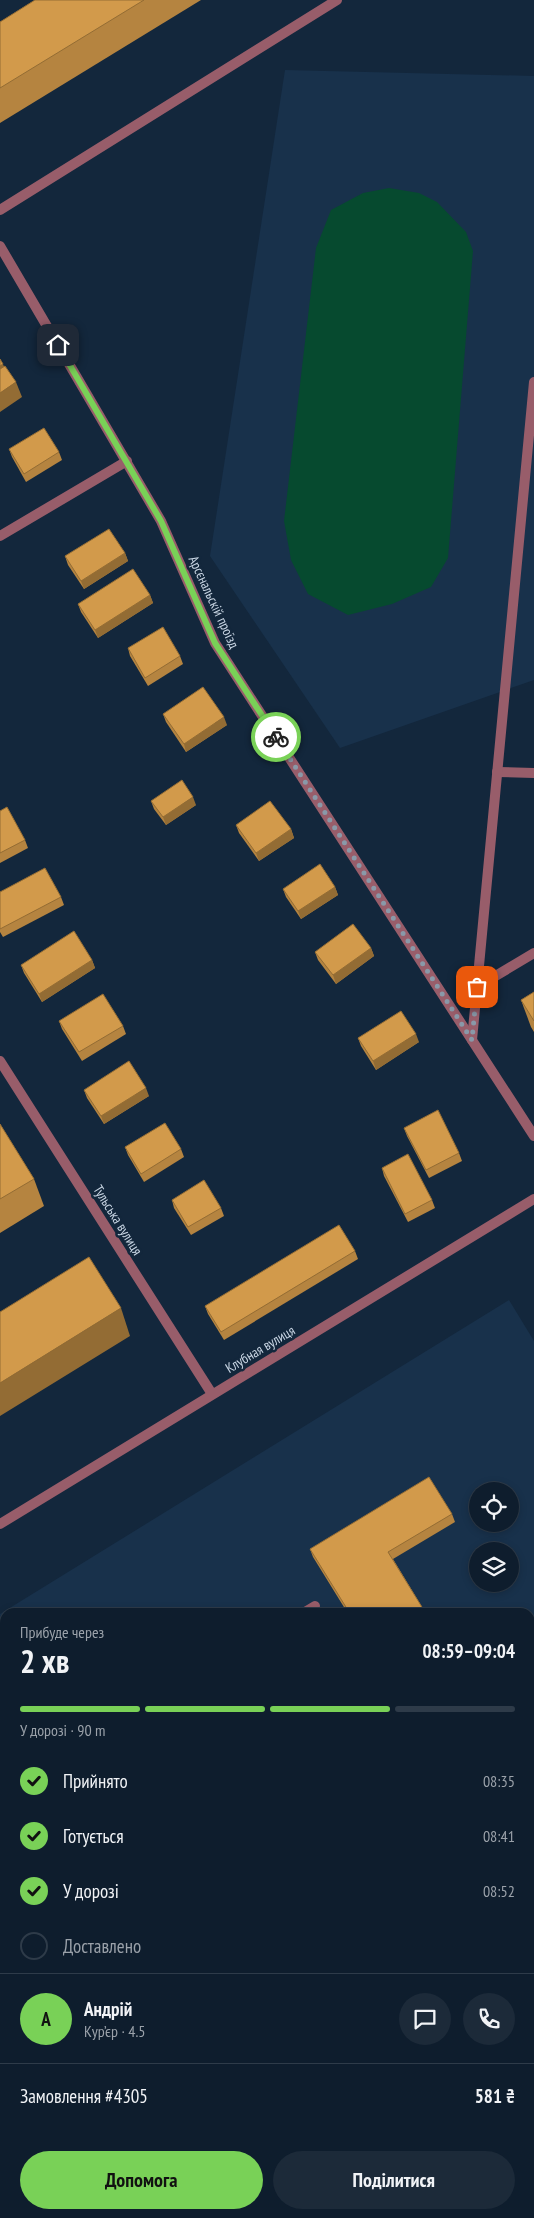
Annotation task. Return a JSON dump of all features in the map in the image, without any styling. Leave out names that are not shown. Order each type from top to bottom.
[{"type":"street","points":[[0,210],[337,0]]},
{"type":"street","name":"Арсєнальскій проїзд","points":[[0,246],[161,521],[215,643],[534,1136]]},
{"type":"street","points":[[472,1040],[534,382]]},
{"type":"street","points":[[0,536],[127,460]]},
{"type":"street","points":[[497,772],[534,773]]},
{"type":"street","points":[[477,987],[534,953]]},
{"type":"street","name":"Тульська вулиця","points":[[0,1061],[212,1394]]},
{"type":"street","name":"Клубная вулиця","points":[[0,1524],[534,1199]]},
{"type":"shaded area","points":[[285,70],[534,76],[534,680],[340,748],[210,556]]},
{"type":"shaded area","points":[[509,1300],[534,1341],[534,1608],[10,1608]]},
{"type":"green space","points":[[389,188],[419,193],[437,202],[466,232],[473,251],[448,558],[431,587],[392,604],[348,615],[308,594],[291,560],[284,521],[316,248],[331,210],[363,193]]},
{"type":"building","points":[[35,0],[144,0],[0,88],[0,22]]},
{"type":"building","points":[[5,366],[16,382],[0,393],[0,369]]},
{"type":"building","points":[[44,428],[59,452],[24,474],[9,449]]},
{"type":"building","points":[[109,529],[125,553],[81,581],[65,556]]},
{"type":"building","points":[[133,569],[150,595],[95,630],[78,604]]},
{"type":"building","points":[[163,627],[180,656],[145,678],[128,648]]},
{"type":"building","points":[[203,687],[224,717],[184,744],[163,714]]},
{"type":"building","points":[[182,780],[193,797],[163,817],[151,801]]},
{"type":"building","points":[[270,801],[291,829],[256,853],[236,825]]},
{"type":"building","points":[[7,807],[25,840],[0,853],[0,811]]},
{"type":"building","points":[[320,864],[335,887],[298,911],[283,889]]},
{"type":"building","points":[[45,868],[61,897],[0,929],[0,892]]},
{"type":"building","points":[[353,924],[371,948],[333,975],[315,952]]},
{"type":"building","points":[[74,931],[92,960],[39,994],[21,965]]},
{"type":"building","points":[[534,992],[534,1021],[521,1000]]},
{"type":"building","points":[[103,994],[123,1026],[79,1052],[59,1021]]},
{"type":"building","points":[[401,1011],[416,1034],[373,1061],[358,1038]]},
{"type":"building","points":[[129,1061],[146,1088],[101,1116],[84,1090]]},
{"type":"building","points":[[438,1110],[459,1153],[426,1170],[404,1128]]},
{"type":"building","points":[[165,1123],[181,1149],[141,1174],[125,1147]]},
{"type":"building","points":[[0,1124],[34,1179],[0,1199]]},
{"type":"building","points":[[408,1154],[432,1200],[405,1214],[382,1168]]},
{"type":"building","points":[[204,1180],[221,1208],[188,1227],[172,1200]]},
{"type":"building","points":[[339,1225],[355,1251],[221,1332],[205,1306]]},
{"type":"building","points":[[89,1257],[121,1308],[0,1383],[0,1312]]},
{"type":"building","points":[[429,1477],[452,1514],[388,1552],[423,1608],[347,1608],[310,1549]]},
{"type":"way so far","points":[[276,737],[472,1040],[477,987]]},
{"type":"route","points":[[58,345],[161,521],[215,643],[276,737]]}]
